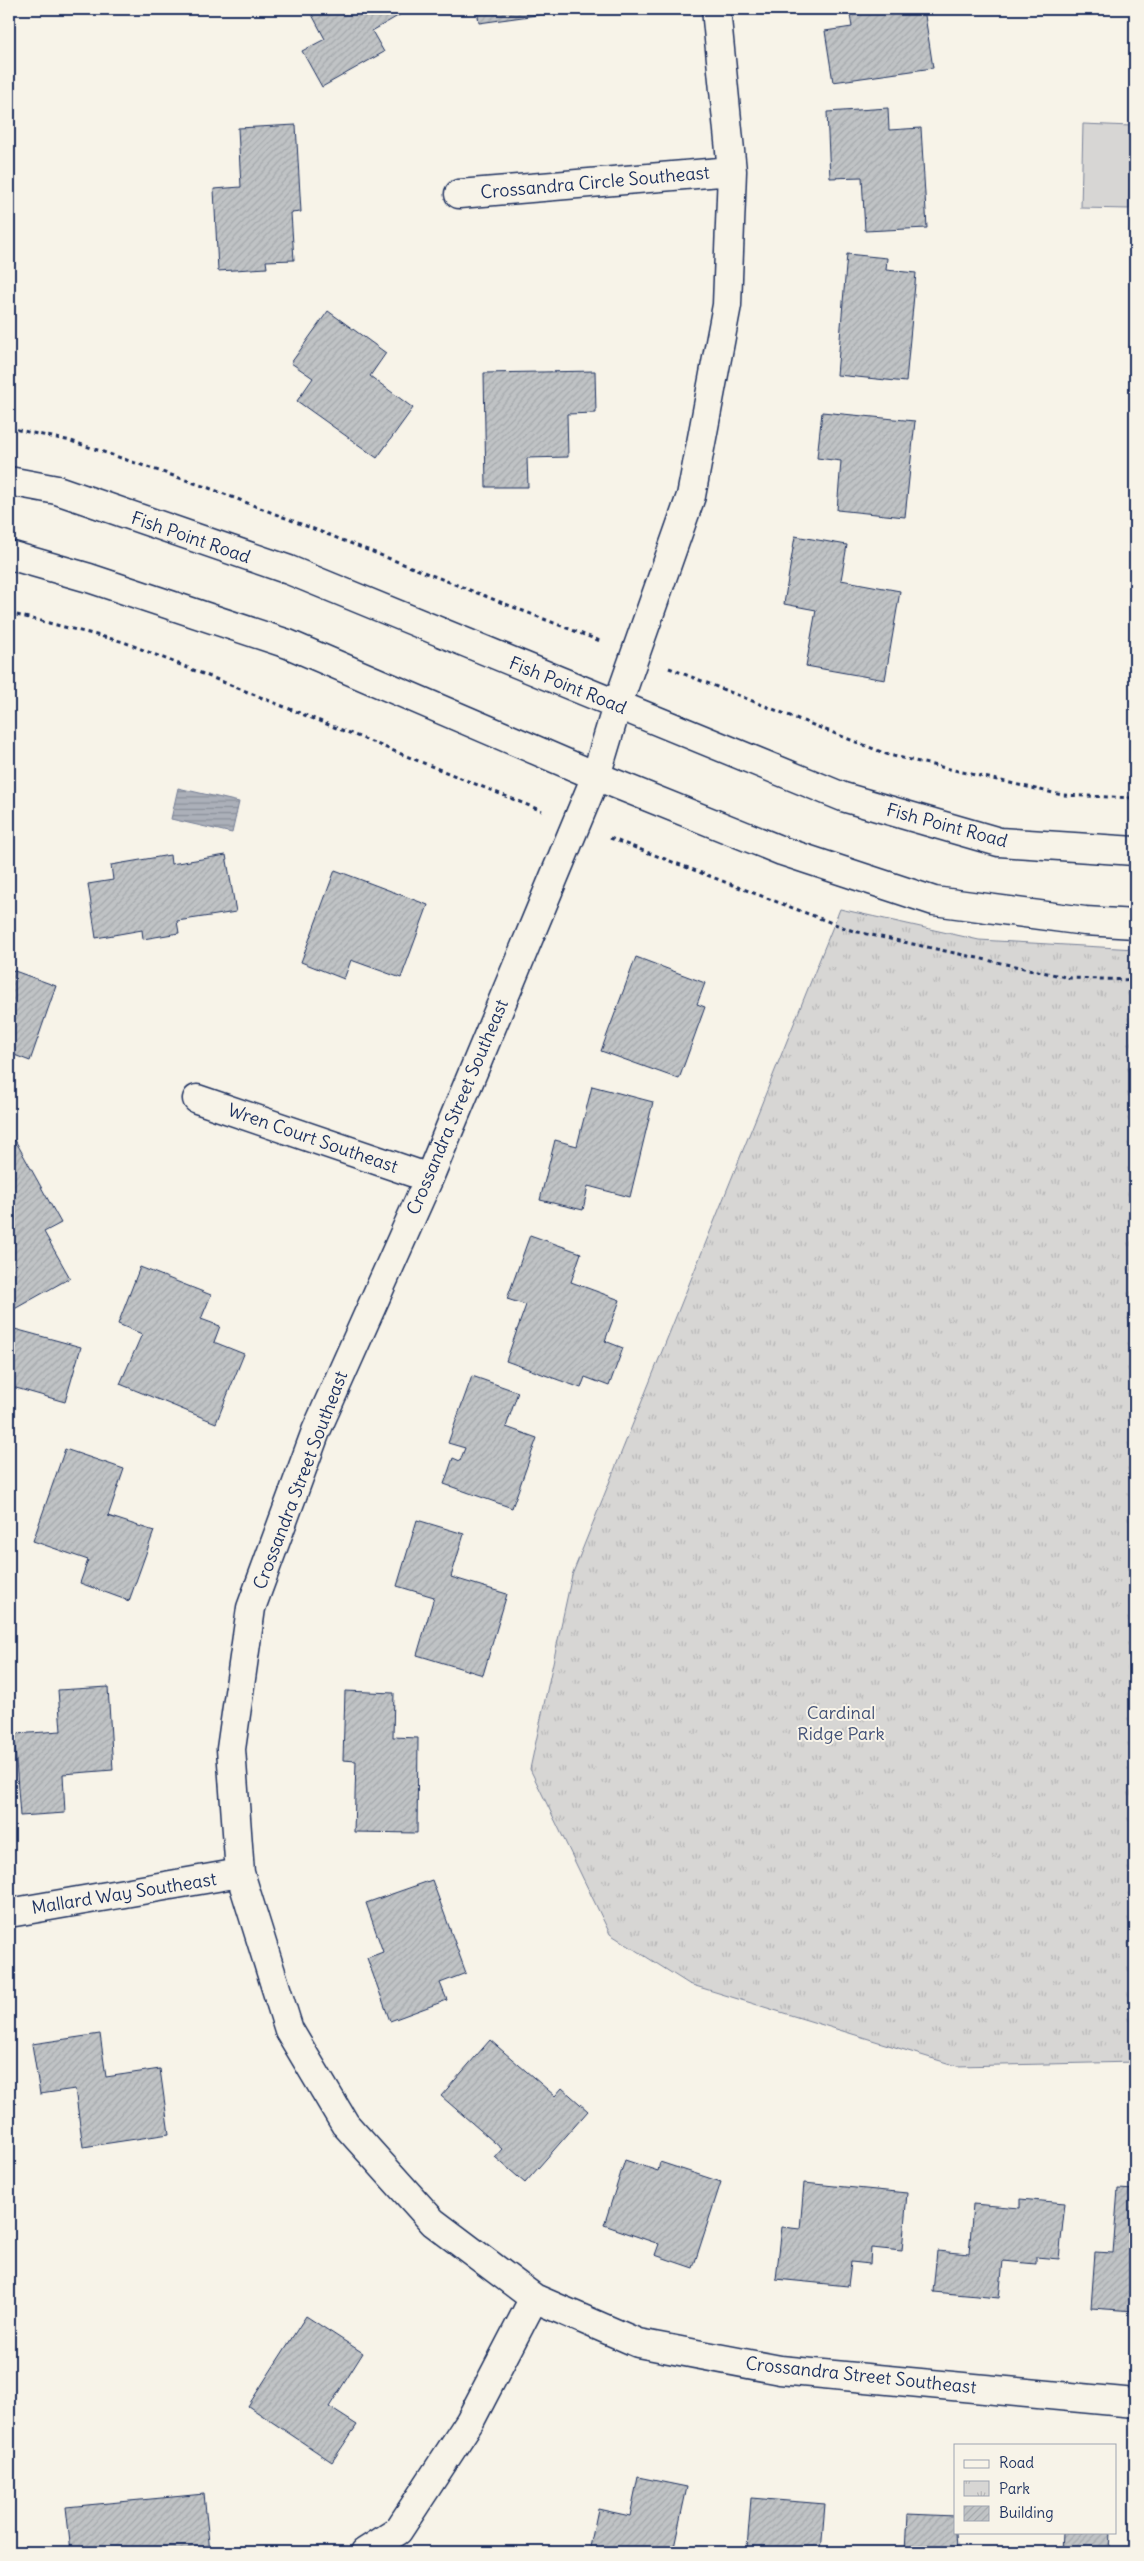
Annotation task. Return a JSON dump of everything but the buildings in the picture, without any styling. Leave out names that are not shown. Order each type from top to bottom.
[{"type":"street","name":"Crossandra Street Southeast","points":[[716,9],[732,171],[727,305],[691,496],[617,706],[596,776],[428,1178],[316,1431],[251,1608],[231,1750],[240,1874],[289,2030],[345,2124],[433,2222],[534,2298],[638,2343],[780,2370],[1135,2403]]},
{"type":"street","name":"Crossandra Circle Southeast","points":[[459,194],[732,171]]},
{"type":"street","name":"Fish Point Road","points":[[9,481],[57,490],[288,570],[843,797],[999,842],[1135,851]]},
{"type":"street","points":[[9,555],[89,578],[288,644],[596,776],[782,851],[934,901],[1085,921],[1135,924]]},
{"type":"street","name":"Wren Court Southeast","points":[[197,1099],[428,1178]]},
{"type":"street","name":"Mallard Way Southeast","points":[[9,1913],[240,1874]]},
{"type":"street","points":[[365,2552],[398,2531],[470,2421],[534,2298]]},
{"type":"path","points":[[9,428],[71,441],[210,488],[889,756],[1062,795],[1135,798]]},
{"type":"green space","points":[[1083,124],[1131,126],[1129,209],[1081,208]]},
{"type":"green space","name":"Cardinal Ridge Park","points":[[840,909],[979,940],[1135,949],[1135,2062],[957,2066],[689,1984],[610,1934],[530,1769],[572,1575]]},
{"type":"shaded area","points":[[178,788],[239,802],[232,833],[171,819]]}]
